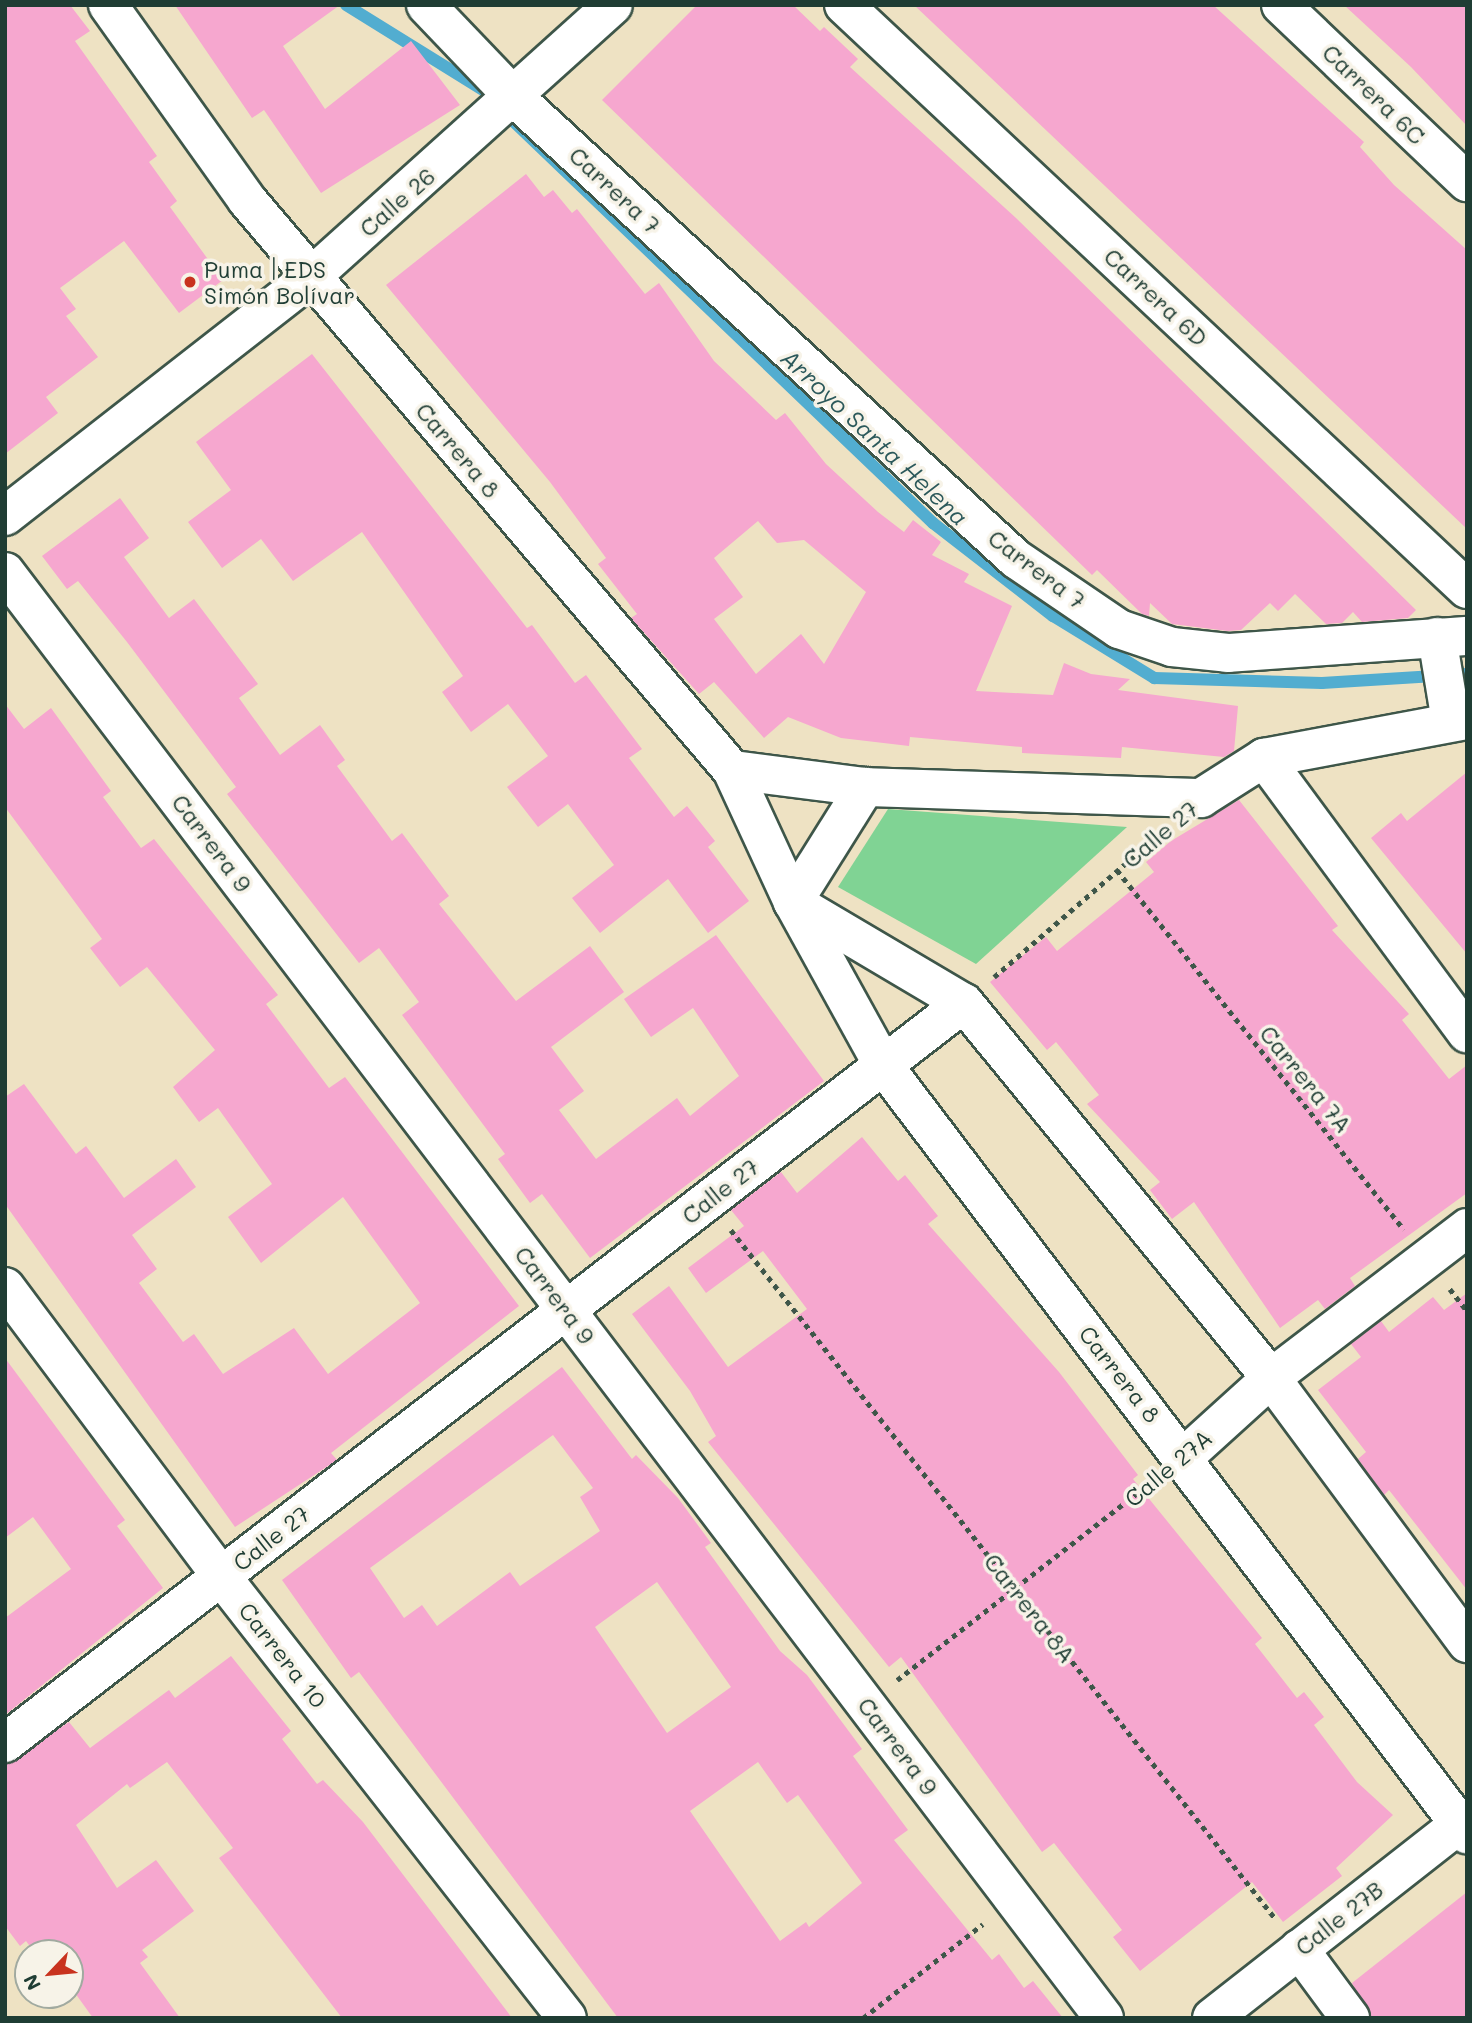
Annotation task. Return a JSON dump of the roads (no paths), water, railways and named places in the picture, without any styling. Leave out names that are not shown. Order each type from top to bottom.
[{"type":"street","name":"Carrera 8","points":[[108,5],[247,200],[732,771],[793,902],[883,1065],[1464,1826]]},
{"type":"street","name":"Carrera 7","points":[[426,5],[515,98],[1016,559],[1119,629],[1172,647],[1228,653],[1448,644]]},
{"type":"street","name":"Calle 26","points":[[5,516],[311,277],[515,98],[613,5]]},
{"type":"street","name":"Carrera 6D","points":[[844,5],[1467,589]]},
{"type":"street","name":"Carrera 6C","points":[[1281,5],[1467,182]]},
{"type":"street","name":"Carrera 9","points":[[5,572],[1104,2018]]},
{"type":"street","points":[[1448,644],[1455,714]]},
{"type":"street","name":"Calle 27","points":[[865,787],[1201,798],[1264,758],[1455,714]]},
{"type":"street","points":[[1264,758],[1467,1033]]},
{"type":"street","points":[[732,771],[865,787],[793,902],[964,1003],[1271,1378],[1467,1643]]},
{"type":"street","name":"Calle 27","points":[[5,1743],[964,1003]]},
{"type":"street","name":"Calle 27A","points":[[1184,1457],[1271,1378],[1467,1228]]},
{"type":"street","name":"Carrera 10","points":[[5,1287],[221,1576],[567,2018]]},
{"type":"street","name":"Calle 27B","points":[[1212,2018],[1299,1949],[1464,1826]]},
{"type":"street","points":[[1299,1949],[1350,2018]]},
{"type":"waterway","name":"Arroyo Santa Helena","points":[[346,5],[483,90]]},
{"type":"waterway","name":"Arroyo Santa Helena","points":[[515,123],[933,523],[1053,616],[1154,678],[1322,683],[1467,674]]},
{"type":"place","name":"Puma | EDS Simón Bolívar","points":[[190,282]]}]
